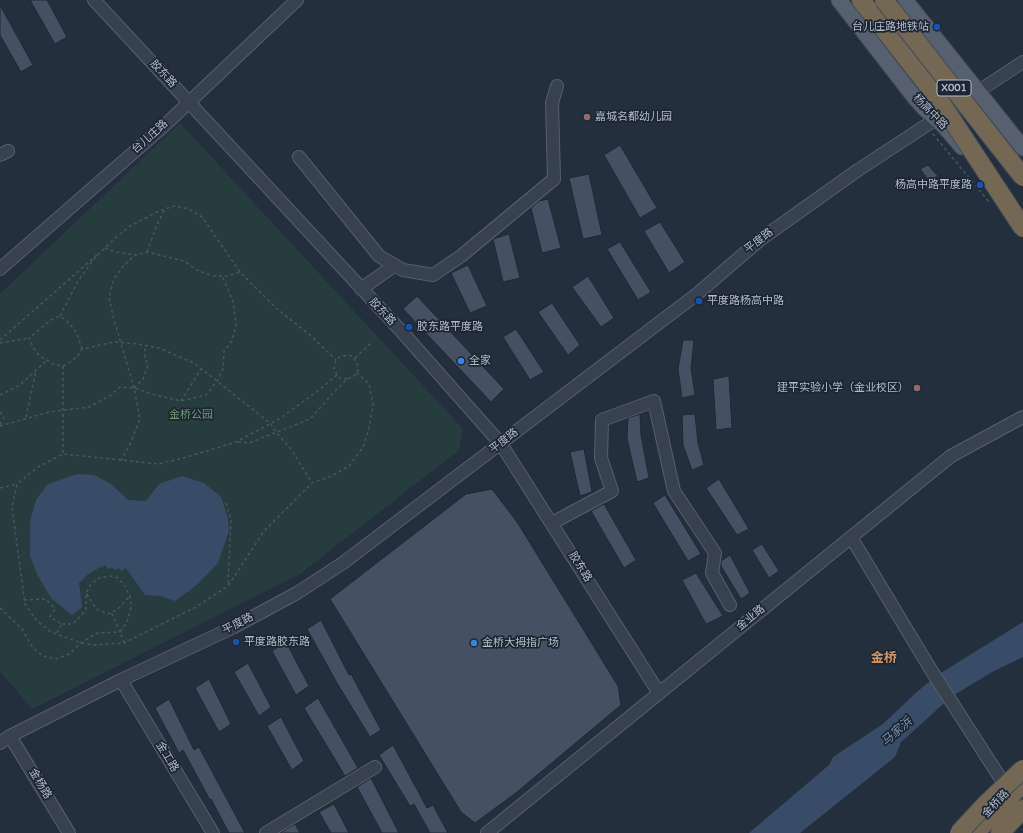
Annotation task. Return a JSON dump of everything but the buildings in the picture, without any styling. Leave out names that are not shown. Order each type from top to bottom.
[{"type":"highway","name":"杨高中路","points":[[861,0],[1023,210]]},
{"type":"highway","name":"X001","points":[[884,0],[1023,176]]},
{"type":"highway","points":[[937,97],[1023,228]]},
{"type":"highway","points":[[959,833],[985,805],[1023,769]]},
{"type":"highway","points":[[975,833],[1016,786]]},
{"type":"highway","points":[[1000,833],[1023,809]]},
{"type":"main road","name":"杨高中路","points":[[839,0],[916,98],[948,130],[1023,222]]},
{"type":"main road","name":"X001","points":[[905,0],[1023,148]]},
{"type":"main road","name":"金桥路","points":[[968,833],[1016,786],[1023,775]]},
{"type":"main road","name":"金桥路","points":[[993,833],[1023,802]]},
{"type":"street","name":"胶东路","points":[[94,0],[471,408],[501,444],[659,692]]},
{"type":"street","name":"台儿庄路","points":[[0,270],[165,125],[188,101],[297,0]]},
{"type":"street","name":"平度路","points":[[0,743],[10,736],[121,680],[234,627],[297,593],[344,563],[697,294],[761,239],[858,170],[1023,62]]},
{"type":"street","points":[[299,157],[379,256],[403,270],[433,275],[461,256],[554,179],[552,103],[557,86]]},
{"type":"street","points":[[361,289],[395,265]]},
{"type":"street","points":[[552,523],[612,492],[601,458],[602,420],[654,401],[674,491],[715,553],[712,573],[730,605]]},
{"type":"street","name":"金业路","points":[[487,833],[951,456],[1023,417]]},
{"type":"street","points":[[851,537],[953,705],[1016,786]]},
{"type":"street","name":"金工路","points":[[121,680],[213,833]]},
{"type":"street","name":"金杨路","points":[[10,736],[69,833]]},
{"type":"street","points":[[266,833],[374,767]]},
{"type":"path","points":[[0,343],[29,338],[51,320],[60,316],[78,281],[94,259],[114,239],[130,226],[159,211],[174,206],[189,209],[202,216],[240,272],[276,308],[310,334],[336,360]]},
{"type":"path","points":[[147,252],[156,227],[165,209]]},
{"type":"path","points":[[106,247],[116,252],[136,255],[147,252],[184,261],[197,270],[213,276],[222,276],[240,272]]},
{"type":"path","points":[[0,340],[106,247]]},
{"type":"path","points":[[121,461],[131,442],[140,419],[134,388],[109,297],[114,279],[124,265],[136,255]]},
{"type":"path","points":[[0,425],[63,409],[89,407],[111,395],[120,387],[134,388],[181,401],[206,395],[217,381],[223,369],[224,351],[232,341],[236,325],[233,301],[222,276]]},
{"type":"path","points":[[60,316],[74,329],[82,349]]},
{"type":"path","points":[[29,338],[34,349],[40,356],[53,364],[63,366],[70,363],[82,349],[114,342],[159,348],[194,363],[270,423],[291,449],[312,483]]},
{"type":"path","points":[[355,358],[372,342]]},
{"type":"path","points":[[134,388],[143,379],[148,365],[145,358],[146,346]]},
{"type":"path","points":[[236,442],[249,443],[310,419],[347,379],[351,378],[357,373],[358,366],[355,358],[348,355],[339,357],[336,360],[334,368],[337,375],[343,379],[347,379]]},
{"type":"path","points":[[0,395],[20,385],[47,360]]},
{"type":"path","points":[[63,366],[64,454]]},
{"type":"path","points":[[181,401],[201,369]]},
{"type":"path","points":[[26,418],[36,370]]},
{"type":"path","points":[[17,484],[12,508],[25,604],[37,621],[56,635],[80,643],[93,645],[124,643],[196,607],[228,586],[264,531],[312,483],[332,476],[350,465],[363,447],[370,428],[372,405],[369,384],[357,373]]},
{"type":"path","points":[[0,488],[17,484],[38,467],[64,454],[159,464],[236,442],[279,419],[318,391],[337,375]]},
{"type":"path","points":[[0,412],[4,418],[0,425]]},
{"type":"path","points":[[226,503],[231,520],[228,586]]},
{"type":"path","points":[[24,600],[46,599],[55,609],[50,617],[62,624],[73,624],[86,610],[86,593],[91,584],[99,578],[110,576],[118,578],[125,586],[130,596],[130,608],[127,622],[120,632]]},
{"type":"path","points":[[86,593],[96,609],[108,614],[118,609],[130,596]]},
{"type":"path","points":[[0,608],[22,629],[32,648],[43,656],[56,659],[69,654],[80,643],[97,633],[120,632]]},
{"type":"path","points":[[111,612],[124,643]]},
{"type":"path","points":[[56,635],[62,624]]},
{"type":"green space","name":"金桥公园","points":[[180,123],[463,429],[459,450],[300,574],[32,709],[0,671],[0,294]]},
{"type":"water","points":[[77,474],[94,475],[111,484],[128,500],[146,501],[159,484],[182,476],[204,483],[221,497],[228,518],[229,531],[218,563],[198,584],[175,601],[161,596],[145,595],[126,568],[121,571],[119,568],[115,570],[112,567],[108,569],[105,565],[87,575],[79,583],[82,607],[72,615],[51,598],[37,574],[30,556],[30,521],[36,500],[48,484]]},
{"type":"water","name":"马家浜","points":[[1023,622],[1023,657],[992,672],[951,697],[901,742],[895,757],[800,833],[749,833],[829,765],[833,757],[883,724],[936,676]]},
{"type":"place","name":"台儿庄路地铁站","points":[[937,27]]},
{"type":"place","name":"嘉城名都幼儿园","points":[[587,117]]},
{"type":"place","name":"杨高中路平度路","points":[[980,185]]},
{"type":"place","name":"平度路杨高中路","points":[[699,301]]},
{"type":"place","name":"胶东路平度路","points":[[409,327]]},
{"type":"place","name":"全家","points":[[461,361]]},
{"type":"place","name":"建平实验小学（金业校区）","points":[[917,388]]},
{"type":"place","name":"平度路胶东路","points":[[236,642]]},
{"type":"place","name":"金桥大拇指广场","points":[[474,643]]},
{"type":"district","name":"金桥","points":[[884,659]]}]
